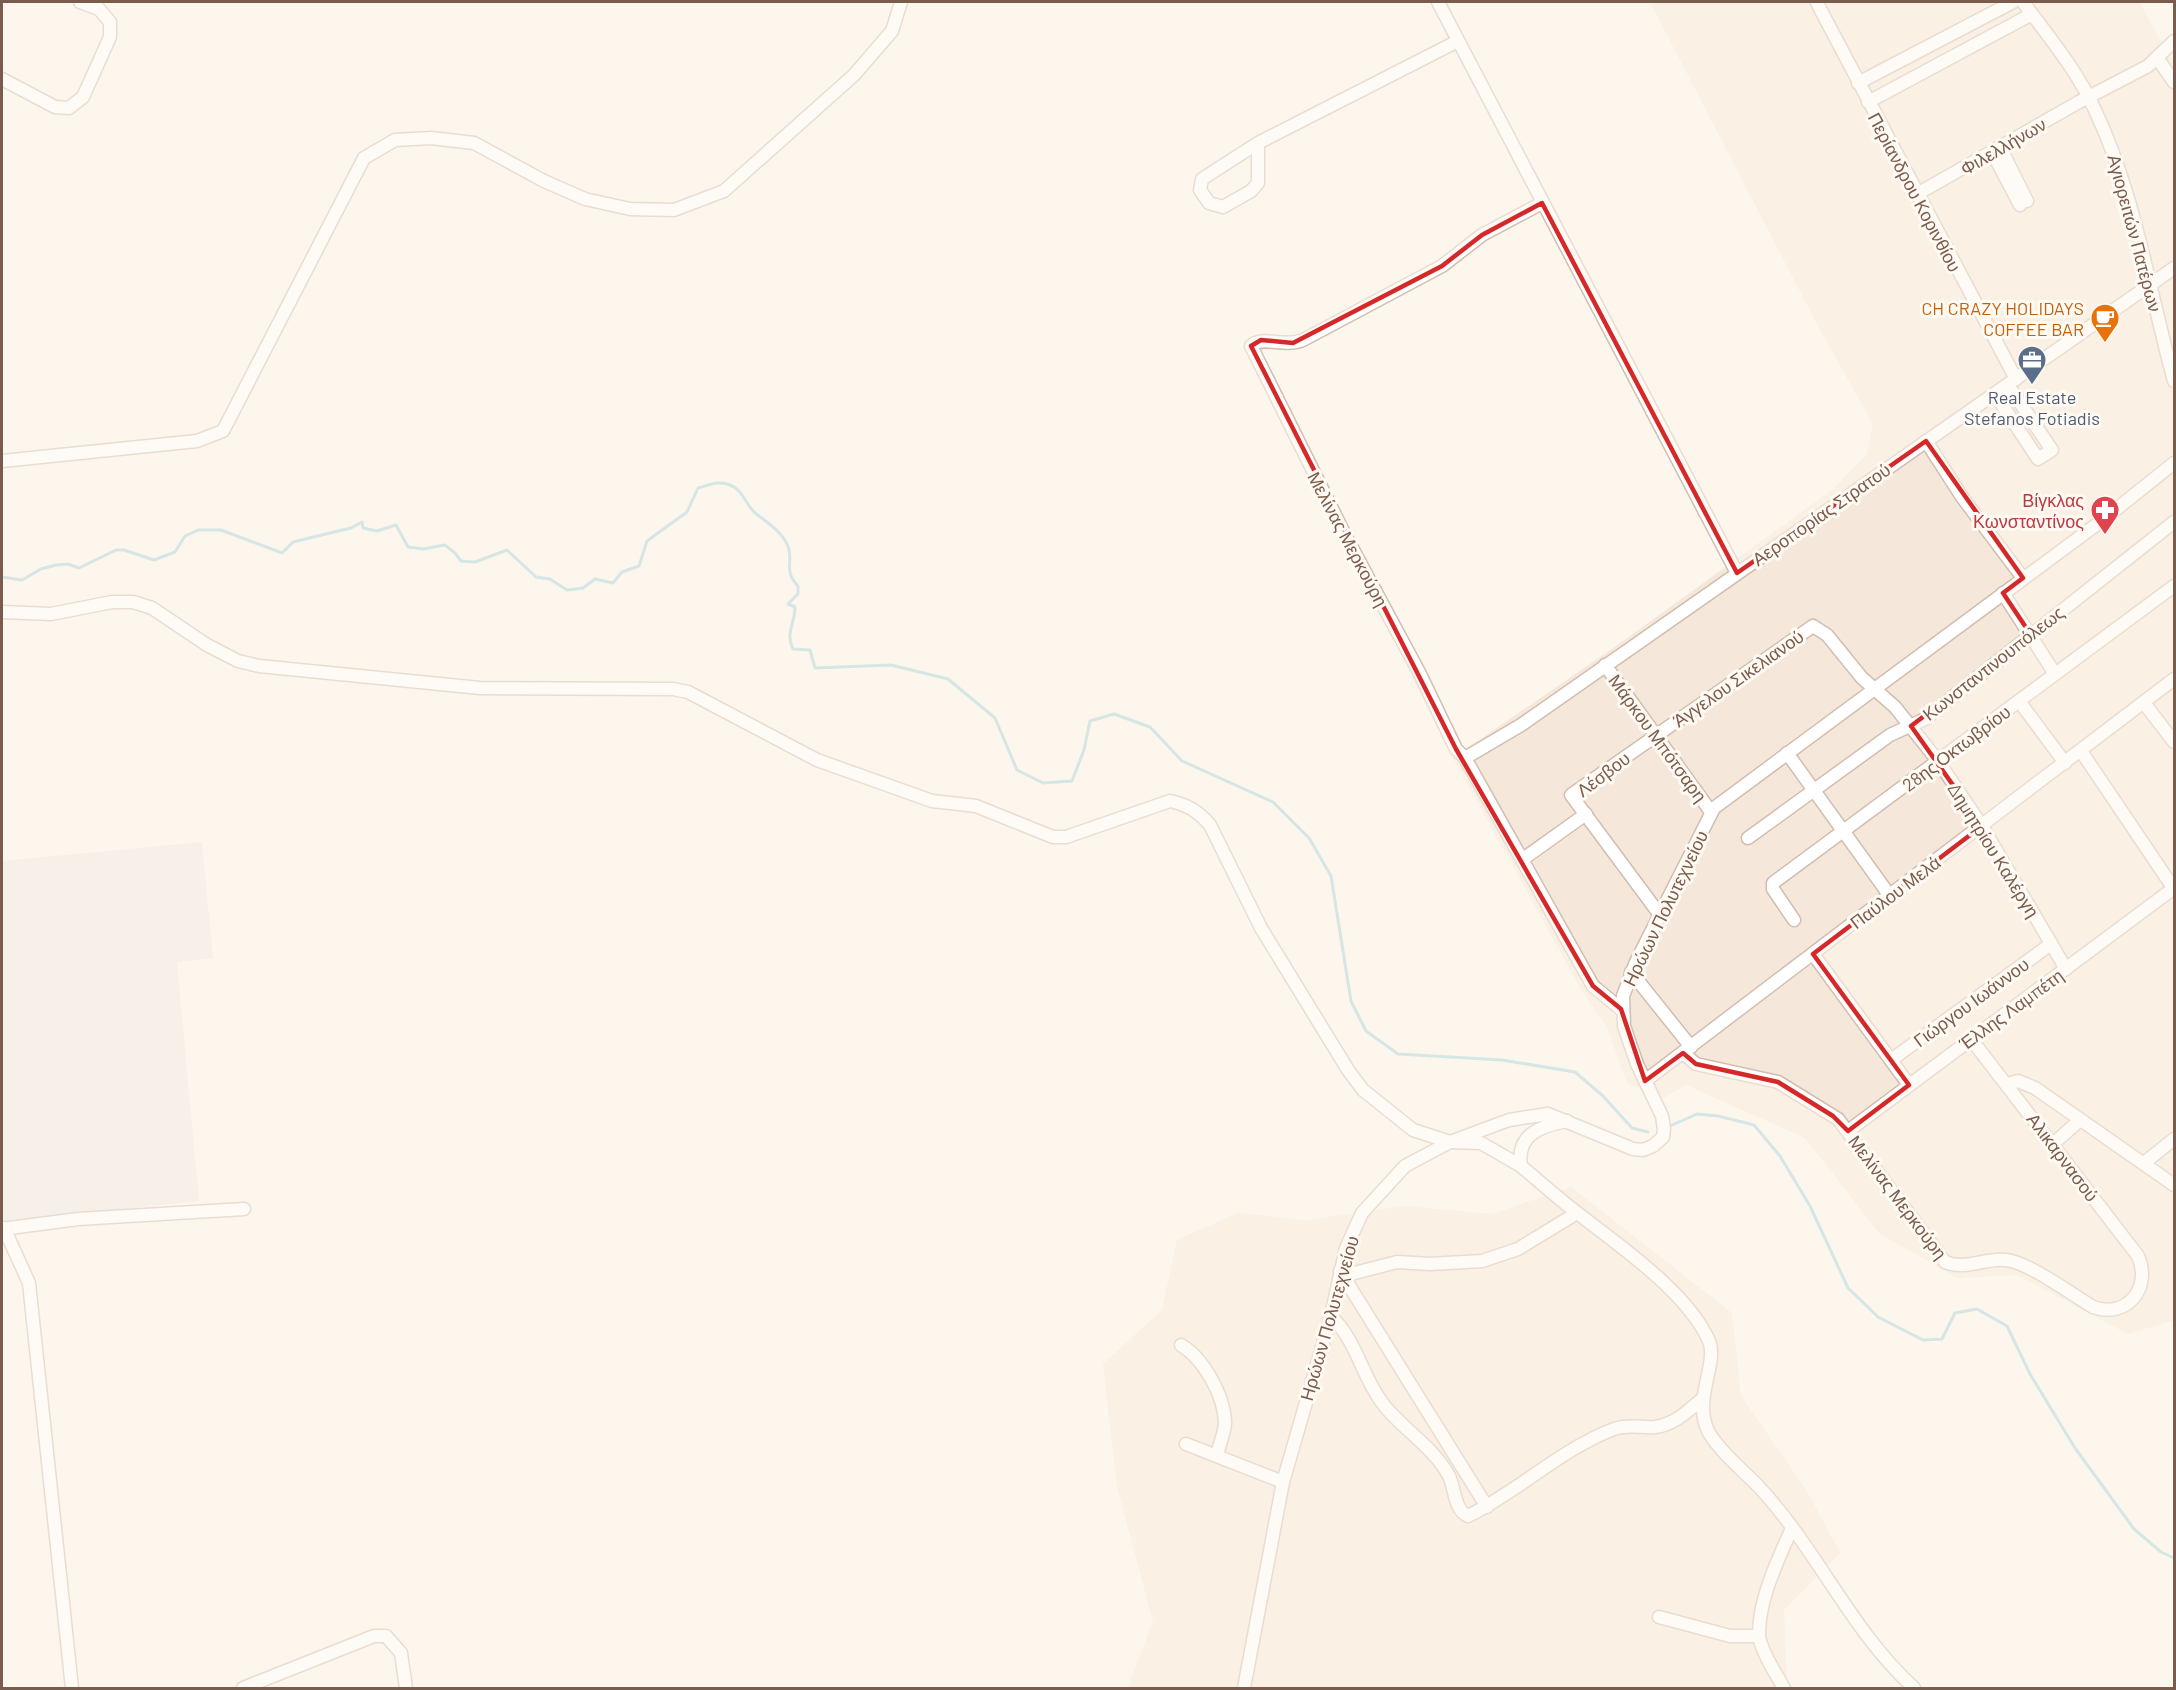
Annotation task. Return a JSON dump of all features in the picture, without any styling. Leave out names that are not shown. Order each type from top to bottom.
[{"type":"street","points":[[2,79],[55,107],[69,108],[83,97],[110,36],[110,22],[99,9],[80,2]]},
{"type":"street","points":[[2,461],[197,441],[224,431],[364,158],[396,140],[431,138],[474,143],[544,181],[585,200],[630,209],[674,210],[724,191],[854,75],[892,31],[901,2]]},
{"type":"street","points":[[1438,2],[1737,573]]},
{"type":"street","points":[[1858,83],[2013,2]]},
{"type":"street","name":"Αγιορειτών Πατέρων","points":[[2023,2],[2089,97],[2122,179],[2175,381]]},
{"type":"street","name":"Περίανδρου Κορινθίου","points":[[1817,3],[2012,382],[2052,450],[2038,459],[1995,394]]},
{"type":"street","points":[[1868,102],[2032,14]]},
{"type":"street","points":[[1258,143],[1257,163],[1260,179],[1256,186],[1224,207],[1214,206],[1207,201],[1199,187],[1203,177],[1258,143],[1458,41]]},
{"type":"street","name":"Φιλελλήνων","points":[[1917,194],[2158,59],[2175,41]]},
{"type":"street","points":[[2158,59],[2175,82]]},
{"type":"street","points":[[1996,149],[2024,203]]},
{"type":"street","name":"Μελίνας Μερκούρη","points":[[1542,203],[1482,235],[1442,266],[1303,340],[1287,344],[1258,341],[1251,346],[1344,533],[1419,672],[1456,748],[1465,758],[1593,986],[1621,1010]]},
{"type":"street","name":"Αεροπορίας Στρατού","points":[[1465,758],[1521,724],[2175,268]]},
{"type":"street","points":[[1926,441],[1967,504],[2023,578]]},
{"type":"street","name":"Ηρώων Πολυτεχνείου","points":[[1244,1689],[1283,1482],[1331,1316],[1346,1248],[1362,1213],[1382,1188],[1405,1166],[1450,1142],[1509,1120],[1538,1113],[1548,1114],[1633,1149],[1650,1148],[1661,1139],[1664,1129],[1662,1116],[1627,1035],[1621,1010],[1631,972],[1712,812],[1730,795],[2175,463]]},
{"type":"street","name":"Κωνσταντινουπόλεως","points":[[1748,838],[1890,735],[1924,719],[2175,522]]},
{"type":"street","name":"28ης Οκτωβρίου","points":[[1794,920],[1772,884],[2175,586]]},
{"type":"street","points":[[2003,592],[2055,674]]},
{"type":"street","points":[[2,612],[51,614],[112,602],[133,602],[152,608],[207,645],[238,661],[259,666],[480,688],[673,689],[688,692],[817,759],[933,801],[976,806],[999,813],[1053,837],[1066,837],[1170,801],[1186,805],[1199,813],[1210,825],[1261,928],[1348,1070],[1363,1090],[1413,1130],[1450,1142],[1481,1143],[1521,1166],[1663,1281],[1696,1320],[1710,1342],[1712,1353],[1702,1399],[1706,1428],[1792,1528],[1854,1618],[1887,1660],[1914,1689]]},
{"type":"street","name":"Άγγελου Σικελιανού","points":[[1656,735],[1811,626],[1821,629]]},
{"type":"street","name":"Δημητρίου Καλέργη","points":[[1821,629],[1873,688],[1910,725],[1938,760],[1982,826],[2066,969]]},
{"type":"street","name":"Μάρκου Μπότσαρη","points":[[1605,665],[1712,812]]},
{"type":"street","name":"Παύλου Μελά","points":[[1646,1082],[2175,679]]},
{"type":"street","points":[[2019,701],[2065,763]]},
{"type":"street","points":[[2144,703],[2175,742]]},
{"type":"street","name":"Λέσβου","points":[[1523,859],[1586,814],[1571,795],[1656,735]]},
{"type":"street","points":[[2081,751],[2174,888]]},
{"type":"street","points":[[1787,753],[1890,896]]},
{"type":"street","points":[[1586,814],[1660,915]]},
{"type":"street","name":"Έλλης Λαμπέτη","points":[[1848,1131],[2174,888]]},
{"type":"street","name":"Γιώργου Ιωάννου","points":[[1891,1060],[2051,944]]},
{"type":"street","points":[[1813,954],[1909,1085]]},
{"type":"street","name":"Μελίνας Μερκούρη","points":[[1631,972],[1694,1063],[1778,1082],[1833,1116],[1848,1131],[1945,1262],[1964,1266],[1998,1259],[2013,1261],[2103,1310],[2126,1305],[2138,1293],[2143,1281]]},
{"type":"street","name":"Αλικαρνασού","points":[[1971,1039],[2008,1084],[2138,1256],[2143,1281]]},
{"type":"street","points":[[2008,1084],[2018,1081],[2027,1084],[2175,1185]]},
{"type":"street","points":[[2053,1144],[2080,1120]]},
{"type":"street","points":[[1521,1166],[1519,1155],[1523,1140],[1543,1126],[1567,1121]]},
{"type":"street","points":[[2144,1163],[2175,1139]]},
{"type":"street","points":[[72,1689],[29,1283],[3,1228],[78,1219],[244,1209]]},
{"type":"street","points":[[1487,1507],[1341,1277],[1397,1262],[1430,1264],[1482,1261],[1518,1249],[1577,1213]]},
{"type":"street","points":[[1331,1316],[1344,1328],[1356,1348],[1381,1402],[1432,1453],[1448,1474],[1463,1513],[1468,1516],[1487,1507],[1572,1450],[1616,1428],[1666,1424],[1680,1417],[1702,1399]]},
{"type":"street","points":[[1180,1345],[1192,1352],[1216,1385],[1225,1423],[1217,1455]]},
{"type":"street","points":[[1186,1444],[1283,1482]]},
{"type":"street","points":[[1784,1689],[1771,1666],[1759,1636],[1773,1574],[1792,1528]]},
{"type":"street","points":[[1659,1617],[1730,1636],[1759,1636]]},
{"type":"street","points":[[243,1689],[374,1636],[386,1636],[401,1653],[406,1689]]},
{"type":"highlighted area","points":[[1542,203],[1737,573],[1926,441],[2023,578],[2003,593],[2031,635],[1911,726],[1982,826],[1813,954],[1909,1085],[1848,1131],[1833,1116],[1778,1082],[1696,1064],[1683,1053],[1645,1081],[1621,1009],[1593,986],[1456,749],[1251,346],[1261,340],[1293,343],[1442,266],[1482,235]]},
{"type":"shaded area","points":[[1650,2],[2139,2],[2174,64],[2174,1320],[2128,1334],[2017,1275],[1957,1278],[1879,1233],[1805,1138],[1686,1085],[1664,1098],[1627,1083],[1607,1027],[1583,993],[1453,758],[1619,644],[1832,490],[1867,454],[1873,424],[1818,326]]},
{"type":"shaded area","points":[[202,842],[213,958],[177,962],[199,1201],[2,1222],[2,861]]},
{"type":"shaded area","points":[[1571,1187],[1732,1313],[1741,1396],[1807,1491],[1840,1553],[1784,1610],[1787,1688],[1128,1688],[1153,1621],[1117,1487],[1103,1364],[1162,1310],[1177,1240],[1237,1213],[1306,1220],[1405,1206],[1492,1214]]},
{"type":"waterway","points":[[2,577],[22,580],[41,569],[56,565],[68,564],[79,568],[116,550],[124,550],[154,560],[175,552],[185,536],[198,530],[221,530],[282,553],[293,542],[351,528],[362,522],[363,528],[377,531],[396,525],[408,547],[423,549],[445,545],[461,561],[475,562],[507,550],[536,577],[550,579],[567,590],[583,588],[595,579],[613,583],[622,572],[639,566],[647,541],[687,512],[698,488],[718,483],[730,485],[741,493],[754,512],[777,531],[787,544],[791,575],[798,586],[798,594],[788,604],[795,607],[790,633],[791,643],[793,649],[810,650],[815,668],[891,665],[948,679],[995,718],[1017,770],[1043,783],[1072,781],[1084,750],[1090,721],[1114,714],[1150,727],[1182,761],[1273,802],[1309,838],[1331,876],[1351,1001],[1366,1031],[1398,1054],[1502,1060],[1575,1072],[1603,1096],[1632,1128],[1648,1132]]},
{"type":"waterway","points":[[1670,1126],[1697,1114],[1718,1116],[1754,1125],[1780,1156],[1810,1206],[1848,1288],[1878,1317],[1923,1340],[1942,1339],[1955,1313],[1977,1309],[2007,1326],[2030,1374],[2075,1448],[2134,1529],[2161,1552],[2174,1558]]},
{"type":"place","name":"CH CRAZY HOLIDAYS COFFEE BAR","points":[[2105,344]]},
{"type":"place","name":"Real Estate Stefanos Fotiadis","points":[[2032,386]]},
{"type":"place","name":"Βίγκλας Κωνσταντίνος","points":[[2105,536]]}]
